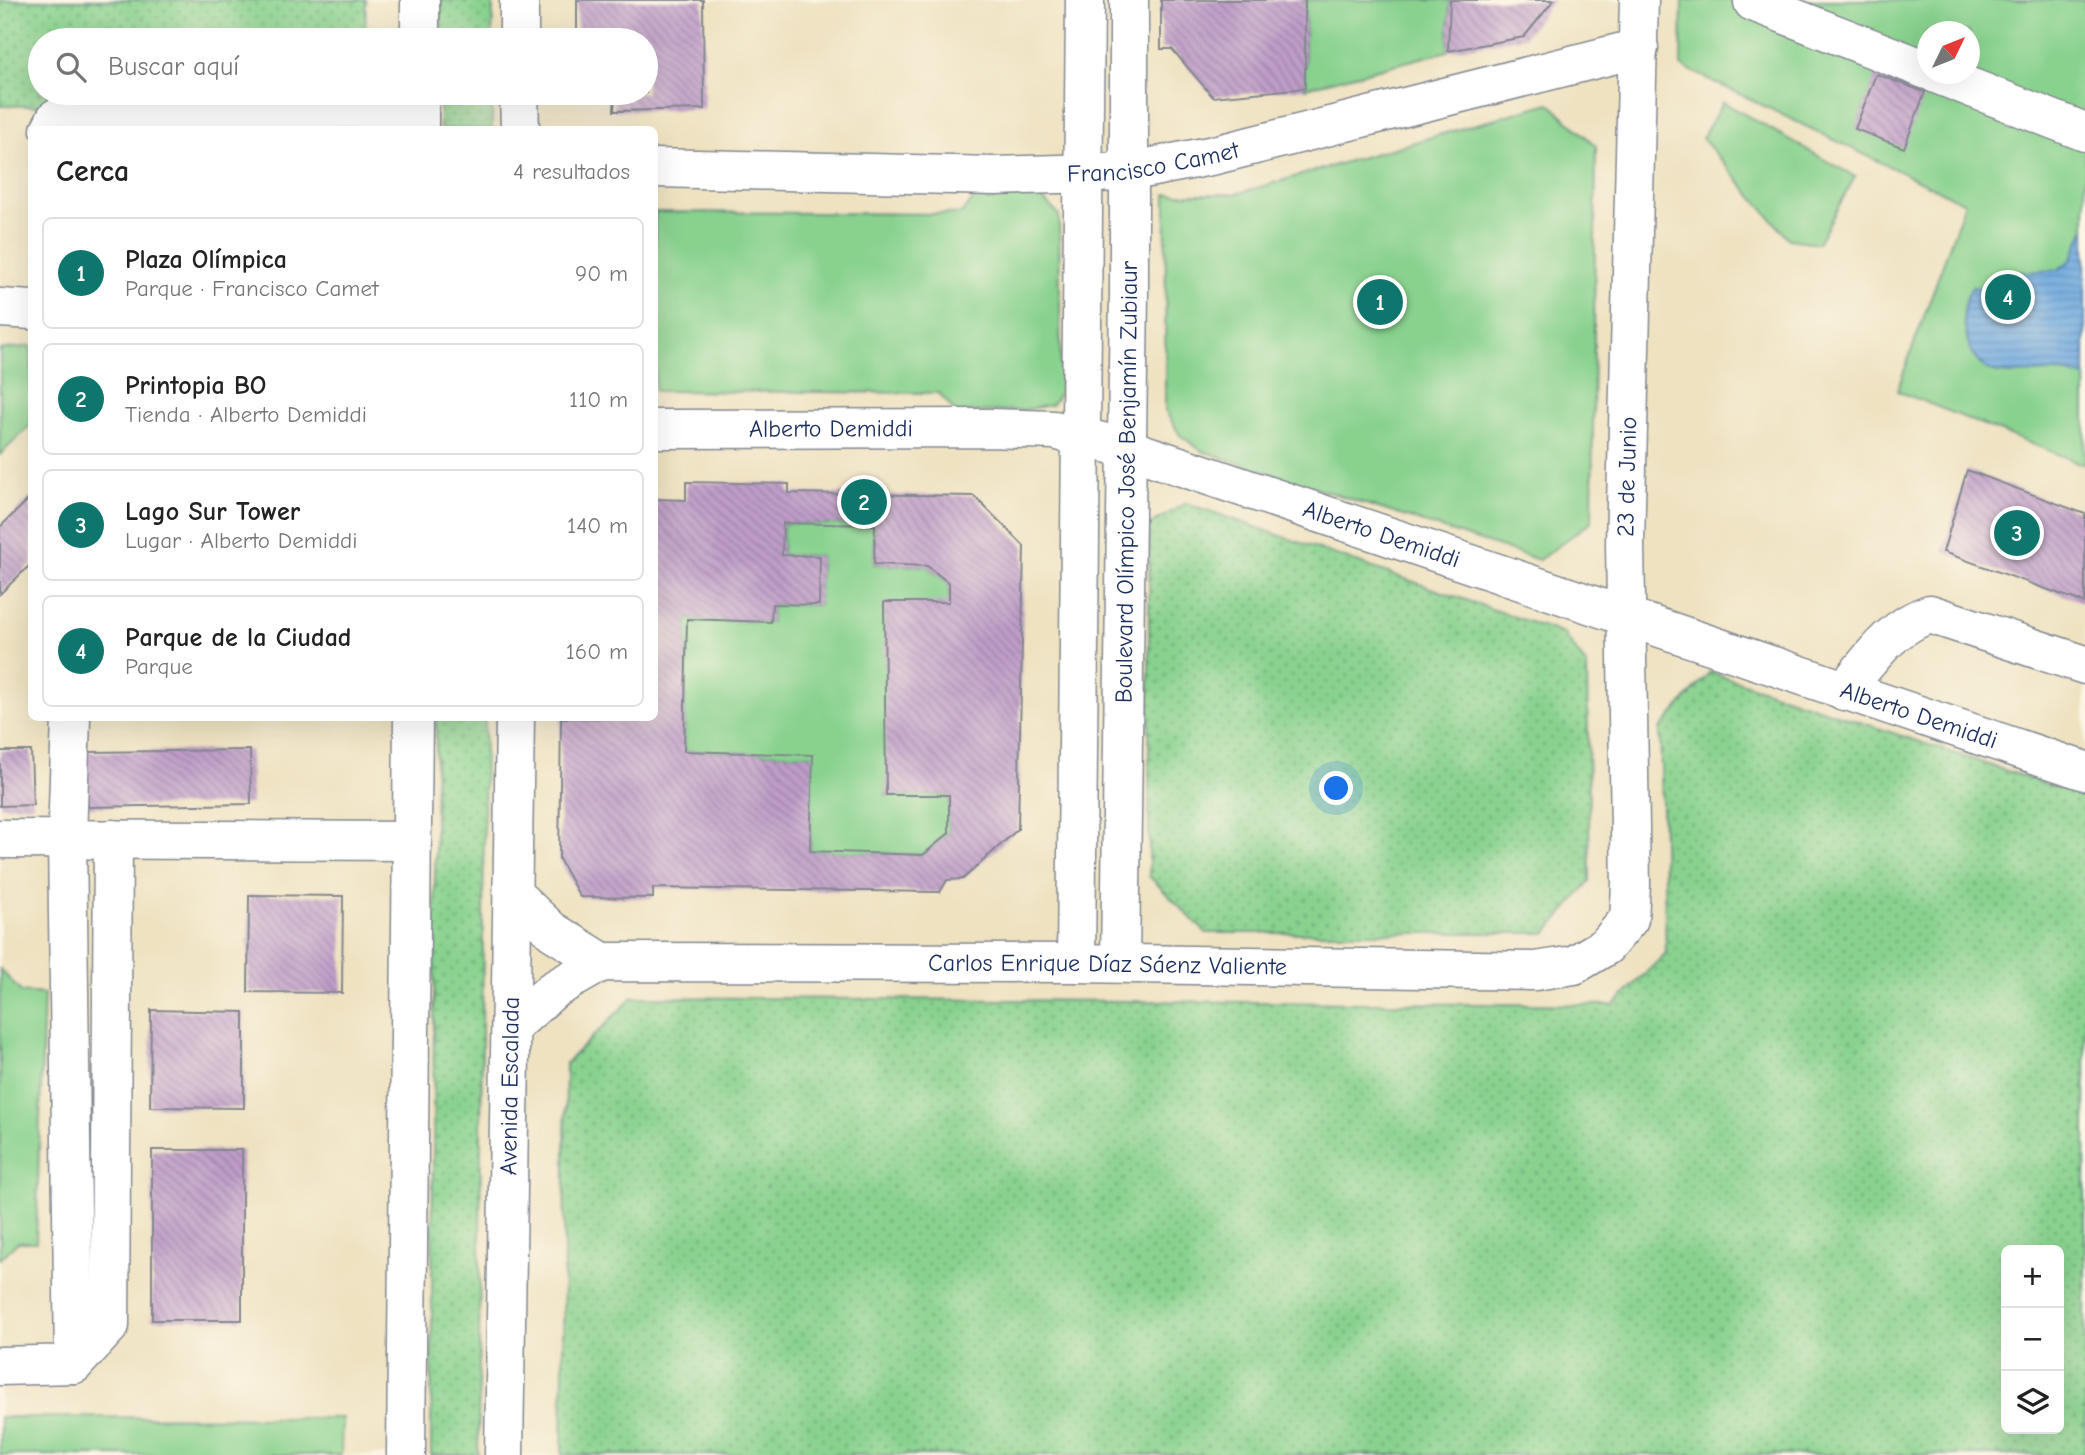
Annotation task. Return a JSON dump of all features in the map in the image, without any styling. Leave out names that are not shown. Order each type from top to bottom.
[{"type":"street","points":[[420,0],[420,28]]},
{"type":"street","points":[[519,0],[519,28]]},
{"type":"street","name":"Boulevard Olímpico José Benjamín Zubiaur","points":[[1076,962],[1085,0]]},
{"type":"street","name":"Boulevard Olímpico José Benjamín Zubiaur","points":[[1120,963],[1129,292],[1129,0]]},
{"type":"street","name":"23 de Junio","points":[[1606,946],[1629,919],[1631,885],[1625,617],[1626,502],[1639,0]]},
{"type":"street","points":[[1760,0],[1753,2],[1917,66]]},
{"type":"street","name":"Francisco Camet","points":[[658,168],[995,176],[1128,172],[1215,155],[1639,48]]},
{"type":"street","points":[[1962,84],[2085,132]]},
{"type":"street","points":[[519,105],[520,126]]},
{"type":"street","points":[[52,126],[56,118],[68,111],[419,110]]},
{"type":"street","points":[[0,308],[28,310]]},
{"type":"street","name":"Alberto Demiddi","points":[[658,429],[1054,430],[1125,448],[2085,771]]},
{"type":"street","points":[[1844,691],[1889,637],[1912,620],[1930,614],[2085,665]]},
{"type":"street","points":[[72,721],[67,839],[75,1364]]},
{"type":"street","points":[[406,1455],[413,721]]},
{"type":"street","name":"Avenida Escalada","points":[[504,1455],[515,721]]},
{"type":"street","points":[[0,839],[412,841]]},
{"type":"street","points":[[0,1366],[75,1364],[110,1325],[113,839]]},
{"type":"street","points":[[513,894],[552,931],[602,962]]},
{"type":"street","name":"Carlos Enrique Díaz Sáenz Valiente","points":[[511,1027],[553,990],[602,962],[1076,962],[1535,971],[1574,965],[1606,946]]},
{"type":"green space","points":[[0,0],[366,0],[365,28],[28,28],[28,105],[121,105],[0,106]]},
{"type":"green space","points":[[441,0],[493,0],[492,28],[441,28]]},
{"type":"green space","points":[[1305,0],[1450,0],[1448,51],[1305,88]]},
{"type":"green space","points":[[1682,0],[2085,0],[2085,465],[1897,391],[1965,203],[1681,66]]},
{"type":"green space","points":[[1723,102],[1855,177],[1818,243],[1789,239],[1702,138]]},
{"type":"green space","points":[[1549,103],[1596,146],[1592,521],[1539,560],[1202,451],[1180,435],[1165,410],[1166,194],[1236,194]]},
{"type":"green space","points":[[440,105],[492,105],[492,126],[440,126]]},
{"type":"green space","points":[[976,196],[1041,197],[1059,215],[1061,392],[1051,405],[1024,410],[956,413],[939,393],[658,391],[658,212],[961,214]]},
{"type":"green space","points":[[28,346],[28,428],[0,455],[0,350]]},
{"type":"green space","points":[[1186,503],[1564,634],[1587,666],[1590,882],[1546,933],[1206,933],[1149,876],[1149,525]]},
{"type":"green space","points":[[783,523],[875,525],[874,564],[927,566],[949,583],[949,602],[886,795],[949,795],[949,833],[923,855],[810,851],[812,755],[684,751],[687,619],[771,622],[772,604],[819,605],[820,556],[782,555]]},
{"type":"green space","points":[[1710,672],[2085,797],[2085,1455],[562,1455],[566,1063],[633,997],[1614,1005],[1666,953],[1660,729]]},
{"type":"green space","points":[[436,721],[485,721],[478,1455],[431,1455]]},
{"type":"green space","points":[[0,969],[21,992],[44,994],[36,1242],[18,1242],[0,1259]]},
{"type":"green space","points":[[0,1417],[342,1418],[341,1455],[0,1455]]},
{"type":"water","points":[[2085,228],[2085,377],[2061,372],[2001,373],[1989,370],[1979,363],[1971,352],[1964,321],[1966,299],[1972,287],[1987,289],[2008,273],[2057,270],[2071,260]]},
{"type":"building","points":[[577,0],[703,0],[704,109],[614,111],[614,105],[658,105],[658,28],[577,28]]},
{"type":"building","points":[[1161,0],[1305,0],[1305,88],[1213,97],[1172,49],[1161,49]]},
{"type":"building","points":[[1450,0],[1554,0],[1524,37],[1448,51]]},
{"type":"building","points":[[1876,74],[1925,92],[1904,148],[1855,129]]},
{"type":"building","points":[[1967,470],[2085,514],[2085,603],[1943,552]]},
{"type":"building","points":[[686,482],[789,484],[789,493],[974,496],[1024,546],[1018,829],[963,879],[947,880],[940,892],[653,888],[653,898],[580,897],[559,859],[561,721],[658,721],[658,499],[686,500]],"holes":[[[783,523],[875,525],[874,564],[927,566],[949,583],[949,602],[884,602],[886,795],[949,795],[949,833],[923,855],[810,851],[813,755],[684,751],[687,619],[771,622],[772,604],[819,605],[820,556],[782,555]]]},
{"type":"building","points":[[28,500],[28,567],[0,594],[0,527]]},
{"type":"building","points":[[250,750],[251,804],[88,807],[87,752]]},
{"type":"building","points":[[0,751],[31,751],[33,805],[0,806]]},
{"type":"building","points":[[249,895],[343,896],[342,993],[248,992]]},
{"type":"building","points":[[151,1010],[244,1012],[244,1108],[150,1107]]},
{"type":"building","points":[[152,1150],[242,1150],[242,1320],[152,1320]]},
{"type":"place","name":"Parque de la Ciudad","points":[[2008,297]]},
{"type":"place","name":"Plaza Olímpica","points":[[1380,302]]},
{"type":"place","name":"Printopia BO","points":[[864,502]]},
{"type":"place","name":"Lago Sur Tower","points":[[2017,533]]}]
